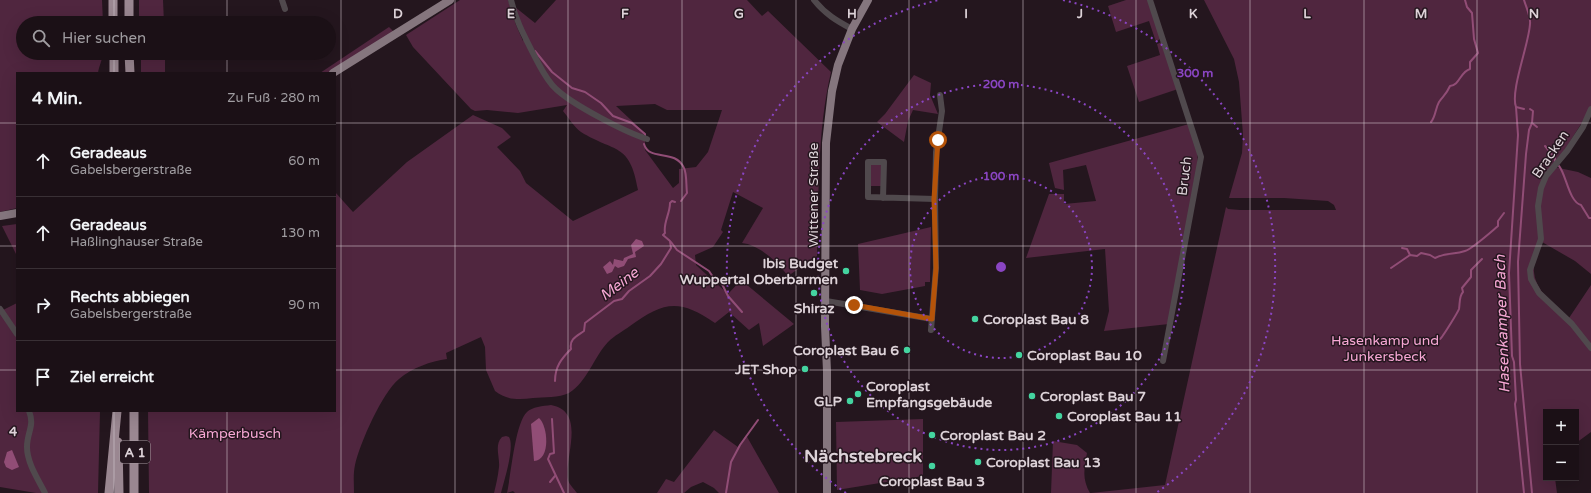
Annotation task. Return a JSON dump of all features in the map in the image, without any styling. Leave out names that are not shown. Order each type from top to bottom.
[{"type":"highway","points":[[113,0],[113,16]]},
{"type":"highway","points":[[128,0],[129,16]]},
{"type":"highway","points":[[114,60],[114,72]]},
{"type":"highway","points":[[129,60],[130,72]]},
{"type":"highway","points":[[109,492],[117,412]]},
{"type":"highway","name":"A 1","points":[[117,412],[119,493]]},
{"type":"highway","name":"A 1","points":[[134,412],[134,493]]},
{"type":"main road","points":[[335,72],[450,0]]},
{"type":"main road","name":"Wittener Straße","points":[[827,493],[827,371],[825,326],[826,143],[829,113],[838,65],[852,29],[868,0]]},
{"type":"main road","points":[[0,216],[16,213]]},
{"type":"street","points":[[282,0],[285,9]]},
{"type":"street","points":[[511,0],[523,37],[547,79],[556,90],[568,99],[619,127],[647,139]]},
{"type":"street","points":[[814,0],[822,10],[839,23],[852,29]]},
{"type":"street","name":"Bruch","points":[[1150,0],[1201,157],[1163,361]]},
{"type":"street","points":[[931,330],[936,268],[934,199],[936,152],[942,111],[940,95]]},
{"type":"street","name":"Bracken","points":[[1591,109],[1579,133],[1567,152],[1546,176],[1541,188],[1538,206],[1542,233],[1532,261],[1531,279],[1536,290],[1572,324],[1591,348]]},
{"type":"street","points":[[883,198],[884,162],[868,162],[868,198],[934,199]]},
{"type":"street","points":[[826,301],[932,319]]},
{"type":"street","points":[[0,309],[16,333]]},
{"type":"street","points":[[29,412],[32,419],[27,448],[29,458],[45,493]]},
{"type":"green space","points":[[0,0],[102,0],[103,16],[16,16],[16,60],[102,60],[98,72],[16,72],[16,208],[0,212]]},
{"type":"green space","points":[[139,0],[163,0],[164,16],[139,16]]},
{"type":"green space","name":"Kämperbusch","points":[[460,0],[508,0],[523,41],[523,32],[515,7],[535,23],[556,0],[747,0],[762,16],[768,11],[831,72],[826,95],[821,141],[817,256],[788,276],[768,255],[749,244],[742,243],[763,208],[733,192],[721,230],[723,232],[713,247],[695,255],[696,265],[728,294],[741,280],[794,324],[763,346],[759,323],[749,330],[729,312],[715,323],[702,315],[681,307],[671,306],[662,308],[642,318],[610,340],[603,348],[586,376],[569,393],[556,397],[523,399],[508,398],[495,391],[486,370],[485,347],[481,337],[446,353],[447,359],[428,363],[416,368],[399,379],[392,386],[372,419],[362,444],[354,468],[354,493],[149,493],[148,412],[336,412],[336,193],[353,212],[407,162],[473,115],[502,128],[511,137],[497,147],[520,171],[526,183],[573,221],[638,190],[635,175],[625,156],[612,147],[593,139],[578,130],[563,111],[567,105],[518,113],[487,110],[475,111],[471,109],[413,47],[406,35]],"holes":[[[655,104],[667,110],[722,110],[708,152],[696,167],[679,169],[679,183],[673,188],[645,150],[645,133],[616,106]]]},
{"type":"green space","points":[[1126,0],[1150,0],[1161,38],[1156,42],[1149,21],[1116,32],[1108,6]]},
{"type":"green space","name":"Hasenkamp und Junkersbeck","points":[[1204,0],[1591,0],[1591,108],[1554,167],[1578,172],[1591,178],[1591,274],[1575,261],[1542,242],[1534,266],[1534,275],[1540,289],[1551,302],[1569,318],[1591,285],[1591,432],[1579,441],[1579,409],[1543,409],[1543,481],[1555,481],[1557,493],[1091,493],[1165,485],[1226,207],[1228,209],[1240,210],[1336,210],[1334,205],[1328,201],[1284,198],[1229,198],[1242,153],[1243,135],[1239,82],[1234,59]]},
{"type":"green space","points":[[389,27],[394,32],[330,72],[322,72]]},
{"type":"green space","points":[[1162,42],[1178,89],[1139,102],[1127,66],[1160,55],[1157,44]]},
{"type":"green space","points":[[141,60],[165,60],[165,72],[141,72]]},
{"type":"green space","points":[[914,75],[931,83],[930,95],[938,114],[913,110],[908,121],[904,142],[877,122],[885,114]]},
{"type":"green space","points":[[1189,124],[1197,151],[1198,165],[1169,324],[1104,331],[1109,311],[1105,249],[1026,258],[1049,194],[1064,194],[1064,204],[1096,201],[1086,165],[1063,170],[1064,190],[1055,188],[1049,163]]},
{"type":"green space","points":[[880,163],[882,166],[882,186],[869,186],[871,164]]},
{"type":"green space","points":[[16,224],[16,254],[2,226]]},
{"type":"green space","points":[[931,227],[930,282],[925,282],[925,286],[882,294],[860,290],[858,244]]},
{"type":"green space","points":[[16,304],[16,412],[100,412],[98,493],[36,493],[0,487],[0,307],[3,310]]},
{"type":"green space","points":[[551,405],[562,409],[568,416],[571,425],[572,436],[568,480],[570,485],[577,493],[515,493],[513,491],[507,493],[516,438],[523,418],[527,412],[532,409]]},
{"type":"green space","points":[[923,419],[923,476],[837,490],[836,422]]},
{"type":"green space","points":[[714,430],[738,447],[746,435],[779,493],[719,493],[714,488],[703,482],[691,487],[684,493],[657,493],[666,479],[674,482]]},
{"type":"green space","points":[[502,437],[509,437],[511,442],[510,456],[501,493],[494,493],[499,467],[498,444]]},
{"type":"green space","points":[[1053,441],[1077,445],[1087,453],[1084,474],[1087,488],[1090,493],[1051,493]]},
{"type":"shaded area","points":[[636,239],[642,241],[644,246],[635,252],[636,257],[628,259],[624,266],[618,268],[615,266],[612,272],[607,274],[603,267],[610,261],[613,265],[614,259],[623,261],[624,258],[633,254],[631,245]]},
{"type":"shaded area","points":[[539,418],[544,428],[546,442],[543,455],[534,461],[531,424]]},
{"type":"shaded area","points":[[12,450],[19,467],[12,470],[6,467],[4,462],[7,452]]},
{"type":"waterway","points":[[1431,122],[1439,102],[1450,86],[1456,83],[1464,73],[1470,69],[1470,62],[1478,53],[1474,39],[1472,13],[1467,7],[1465,0]]},
{"type":"waterway","points":[[1524,0],[1529,15],[1530,24],[1515,100],[1516,107],[1524,109]]},
{"type":"waterway","name":"Meine","points":[[535,51],[552,72],[572,88],[585,92],[601,103],[613,116],[632,123],[645,134],[645,136]]},
{"type":"waterway","name":"Hasenkamper Bach","points":[[1516,107],[1518,135],[1509,273],[1515,404],[1524,493]]},
{"type":"waterway","points":[[1530,109],[1533,111],[1532,123],[1537,127]]},
{"type":"waterway","points":[[1532,123],[1529,130],[1526,154],[1518,262],[1520,364],[1532,493]]},
{"type":"waterway","name":"Meine","points":[[644,144],[651,153],[675,158],[684,168],[687,193],[681,201]]},
{"type":"waterway","points":[[1545,146],[1555,158],[1555,161]]},
{"type":"waterway","points":[[1559,166],[1573,199],[1581,205],[1589,218],[1591,218]]},
{"type":"waterway","name":"Meine","points":[[555,381],[559,364],[571,349],[572,340],[584,331],[585,323],[614,301],[622,299],[629,291],[650,276],[661,264],[671,248],[670,241],[663,235],[665,233],[670,203],[672,201],[675,202]]},
{"type":"waterway","points":[[1391,268],[1410,255],[1417,256],[1421,253],[1435,258],[1468,250],[1498,226],[1498,221],[1504,213]]},
{"type":"waterway","points":[[671,242],[677,250],[709,271],[715,280],[722,284],[728,296],[742,312]]},
{"type":"waterway","points":[[1402,248],[1407,249],[1410,255]]},
{"type":"waterway","points":[[1440,339],[1459,309],[1460,298],[1463,292],[1462,288],[1471,277],[1471,270],[1482,259]]},
{"type":"waterway","name":"Meine","points":[[552,419],[554,453],[550,454],[548,459],[564,493]]},
{"type":"waterway","points":[[726,493],[731,462],[740,445],[758,420]]},
{"type":"waterway","points":[[550,482],[555,476]]},
{"type":"place","name":"Ibis Budget Wuppertal Oberbarmen","points":[[846,271]]},
{"type":"place","name":"Shiraz","points":[[814,293]]},
{"type":"place","name":"Coroplast Bau 8","points":[[975,319]]},
{"type":"place","name":"Coroplast Bau 6","points":[[907,350]]},
{"type":"place","name":"Coroplast Bau 10","points":[[1019,355]]},
{"type":"place","name":"JET Shop","points":[[805,369]]},
{"type":"place","name":"Coroplast Empfangsgebäude","points":[[858,394]]},
{"type":"place","name":"Coroplast Bau 7","points":[[1032,396]]},
{"type":"place","name":"GLP","points":[[850,401]]},
{"type":"place","name":"Coroplast Bau 11","points":[[1059,416]]},
{"type":"place","name":"Coroplast Bau 2","points":[[932,435]]},
{"type":"place","name":"Coroplast Bau 13","points":[[978,462]]},
{"type":"place","name":"Coroplast Bau 3","points":[[932,466]]},
{"type":"district","name":"Nächstebreck","points":[[863,456]]},
{"type":"route","points":[[854,305],[932,319],[936,268],[934,199],[938,140]]}]
